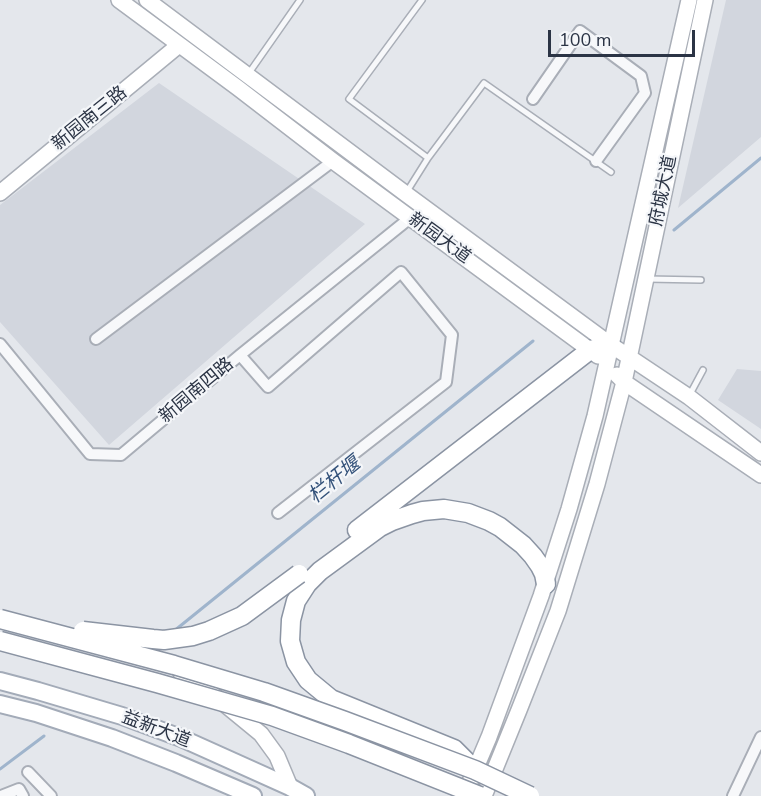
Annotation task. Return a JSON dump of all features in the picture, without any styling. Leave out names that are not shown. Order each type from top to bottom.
[{"type":"highway","points":[[474,770],[454,749],[331,699],[308,680],[296,662],[290,641],[291,620],[303,579],[590,350],[611,345]]},
{"type":"highway","points":[[0,619],[143,639],[164,640],[209,631],[242,616],[320,571],[380,527],[412,514],[444,509],[468,513],[500,527],[533,556],[544,574],[546,584]]},
{"type":"highway","points":[[0,619],[174,665],[264,692],[474,770],[530,796]]},
{"type":"highway","points":[[0,641],[272,716],[482,796]]},
{"type":"main road","name":"新园大道","points":[[119,0],[590,350],[607,363],[624,382],[761,475]]},
{"type":"main road","name":"新园大道","points":[[147,0],[406,194],[611,345],[689,397],[761,453]]},
{"type":"main road","name":"府城大道","points":[[464,796],[489,737],[546,584],[569,509],[592,427],[689,0]]},
{"type":"main road","name":"府城大道","points":[[482,796],[558,611],[597,484],[624,382],[705,0]]},
{"type":"main road","name":"新园南三路","points":[[0,193],[179,45]]},
{"type":"main road","points":[[0,611],[117,643],[194,679],[261,734],[277,756],[290,787]]},
{"type":"main road","name":"益新大道","points":[[0,681],[122,716],[182,738],[306,796]]},
{"type":"main road","name":"益新大道","points":[[0,704],[36,713],[112,738],[176,763],[228,792],[253,796]]},
{"type":"street","points":[[533,99],[580,31],[641,76],[645,93],[596,161]]},
{"type":"street","points":[[96,339],[333,161]]},
{"type":"street","name":"新园南四路","points":[[0,344],[90,454],[121,455],[240,355],[410,218]]},
{"type":"street","points":[[240,355],[268,387],[401,272],[452,334],[446,382],[278,513]]},
{"type":"street","points":[[732,796],[761,737]]},
{"type":"street","points":[[28,772],[51,796]]},
{"type":"street","points":[[2,796],[19,789],[23,796]]},
{"type":"lane","points":[[249,75],[300,0]]},
{"type":"lane","points":[[422,0],[349,99],[428,158]]},
{"type":"lane","points":[[406,194],[428,158],[484,83],[611,172]]},
{"type":"lane","points":[[645,279],[701,280]]},
{"type":"lane","points":[[689,397],[703,370]]},
{"type":"shaded area","points":[[726,0],[761,0],[761,137],[678,208]]},
{"type":"shaded area","points":[[159,83],[365,224],[109,445],[0,322],[0,205]]},
{"type":"shaded area","points":[[737,369],[761,371],[761,429],[718,400]]},
{"type":"waterway","name":"栏杆堰","points":[[674,230],[761,158]]},
{"type":"waterway","name":"栏杆堰","points":[[174,631],[533,341]]},
{"type":"waterway","name":"栏杆堰","points":[[0,769],[44,736]]}]
